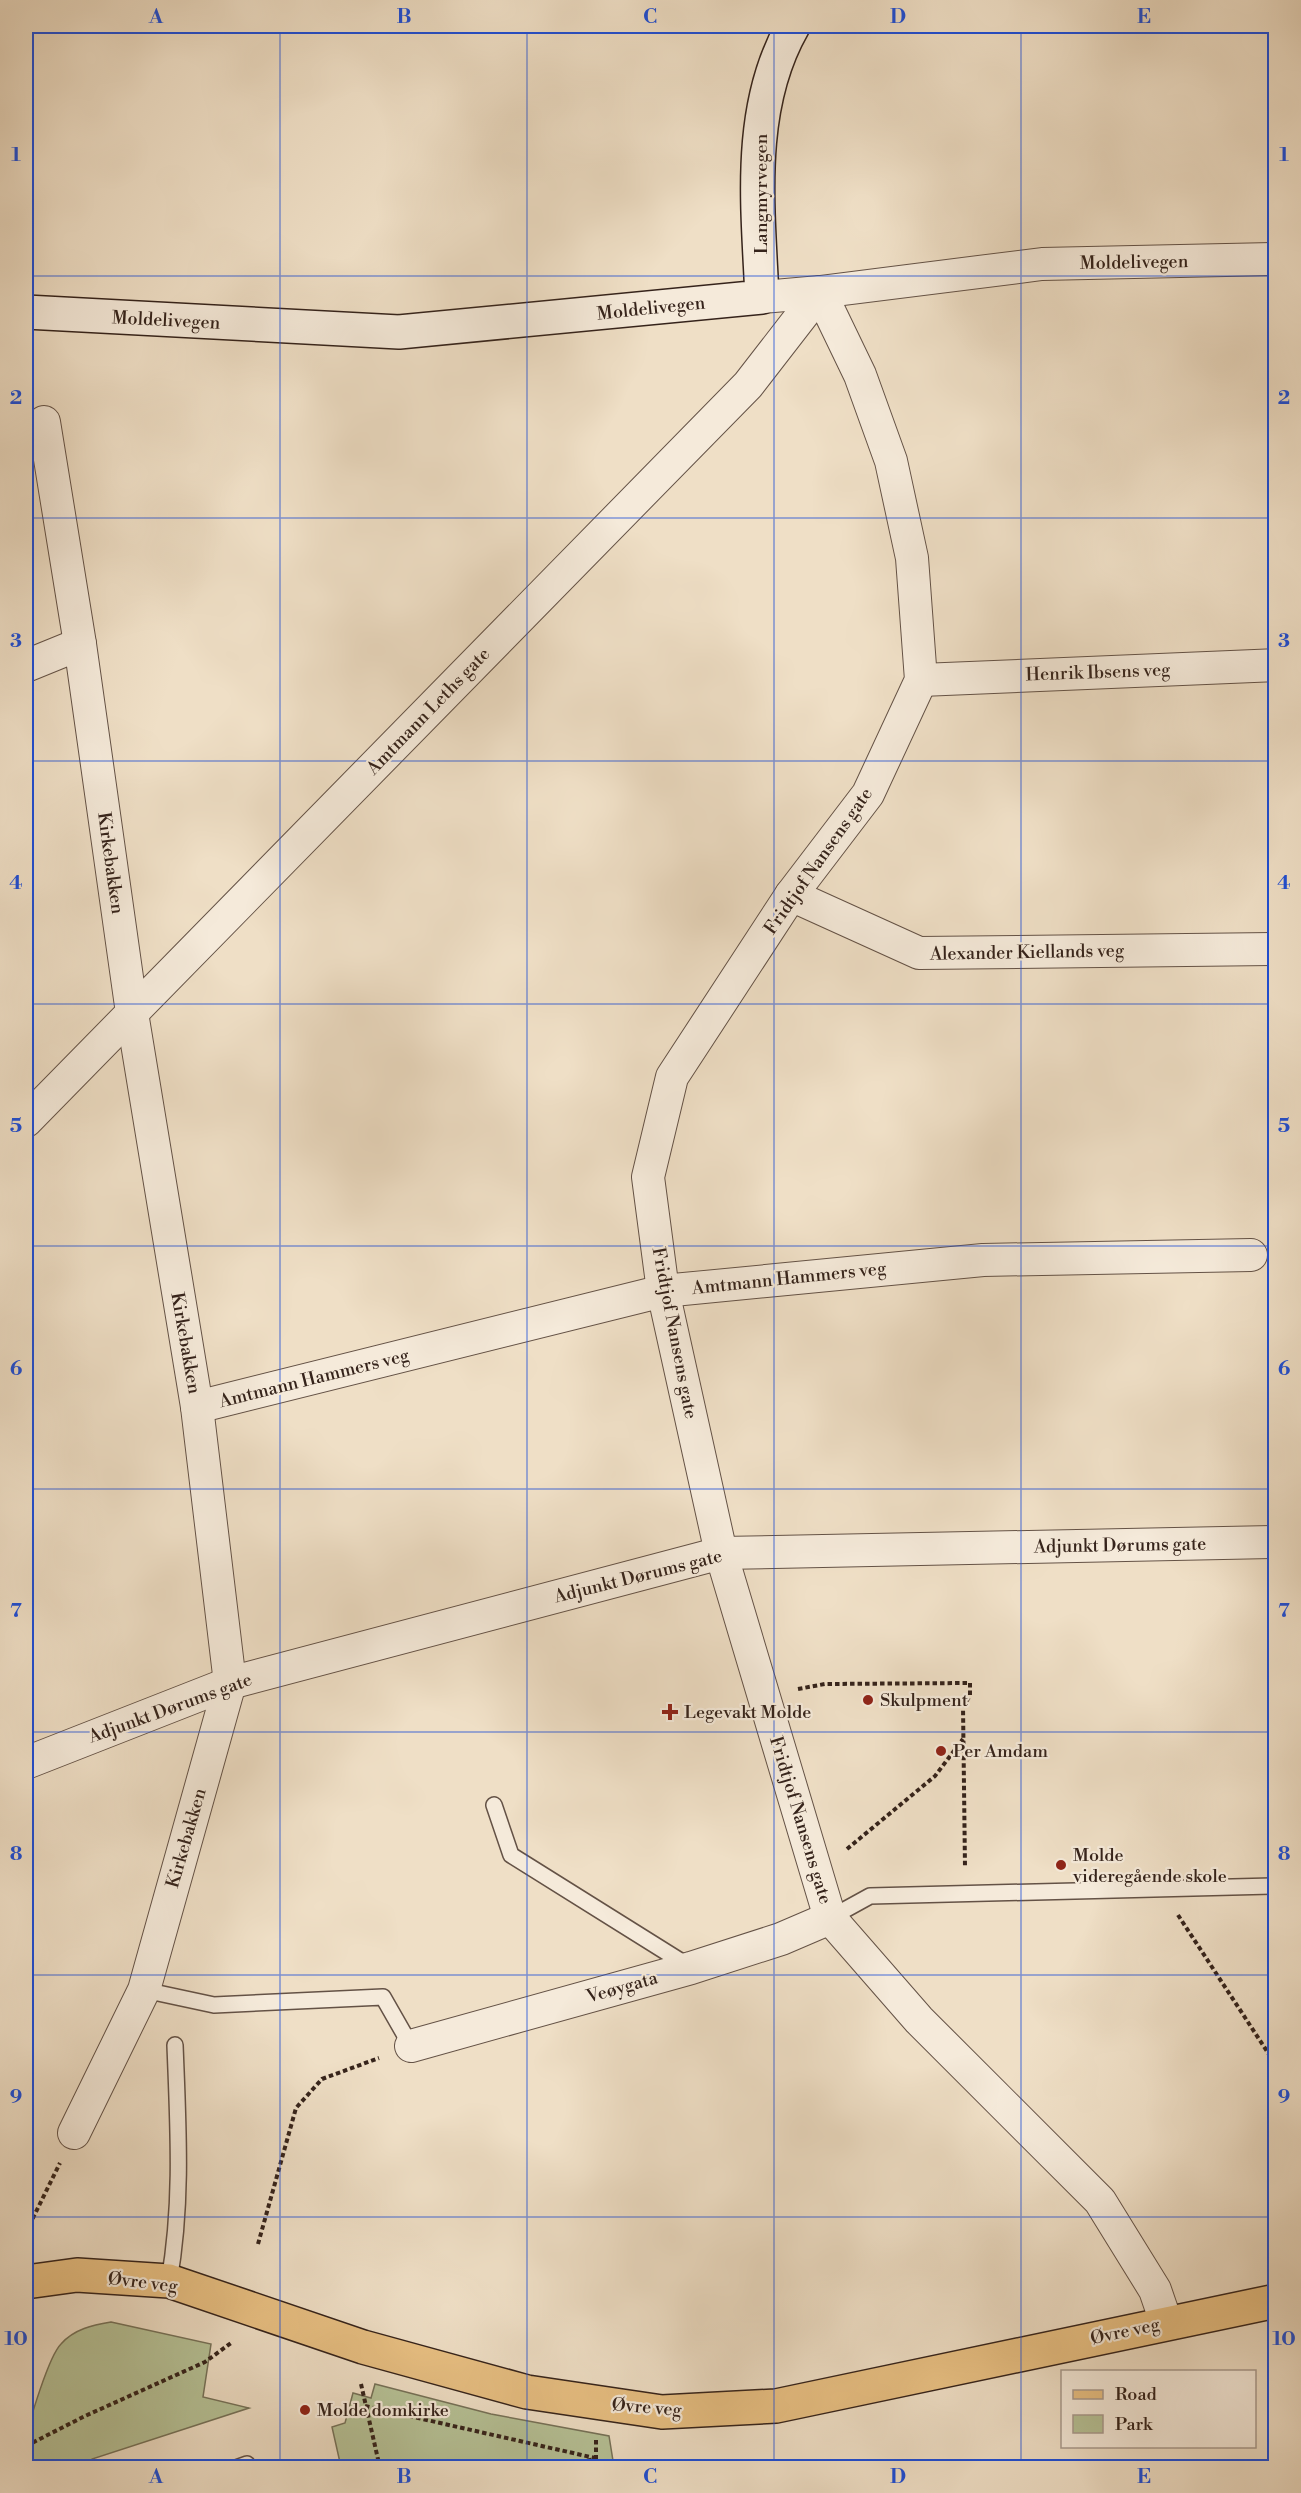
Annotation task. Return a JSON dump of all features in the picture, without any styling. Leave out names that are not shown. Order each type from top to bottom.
[{"type":"main road","name":"Langmyrvegen","points":[[762,297],[757,181],[761,129],[771,74],[783,43],[793,26]]},
{"type":"main road","name":"Moldelivegen","points":[[26,312],[399,332],[762,297]]},
{"type":"main road","name":"Øvre veg","points":[[26,2282],[77,2275],[169,2281],[363,2347],[527,2392],[662,2412],[776,2406],[1166,2322],[1275,2301]]},
{"type":"street","name":"Moldelivegen","points":[[762,297],[820,292],[1042,264],[1275,259]]},
{"type":"street","name":"Fridtjof Nansens gate","points":[[820,292],[860,375],[891,461],[912,558],[921,680],[868,794],[791,895],[672,1077],[648,1177],[663,1291],[721,1553],[830,1918],[919,2020],[1100,2201],[1155,2290],[1166,2322]]},
{"type":"street","name":"Amtmann Leths gate","points":[[26,1121],[748,385],[820,292]]},
{"type":"street","name":"Kirkebakken","points":[[44,422],[80,644],[132,1013],[197,1407],[230,1683],[144,1990],[74,2133]]},
{"type":"street","points":[[26,666],[80,644]]},
{"type":"street","name":"Henrik Ibsens veg","points":[[921,680],[1275,665]]},
{"type":"street","name":"Alexander Kiellands veg","points":[[791,895],[919,953],[1275,949]]},
{"type":"street","name":"Amtmann Hammers veg","points":[[197,1407],[663,1291],[982,1260],[1251,1255]]},
{"type":"street","name":"Adjunkt Dørums gate","points":[[26,1763],[230,1683],[721,1553],[1275,1542]]},
{"type":"street","name":"Veøygata","points":[[411,2046],[691,1968],[781,1939],[830,1918]]},
{"type":"lane","points":[[495,1805],[511,1855],[691,1968]]},
{"type":"lane","points":[[830,1918],[870,1896],[1275,1886]]},
{"type":"lane","points":[[144,1990],[213,2005],[383,1997],[411,2046]]},
{"type":"lane","points":[[169,2281],[176,2243],[180,2172],[175,2045]]},
{"type":"path","points":[[789,1691],[825,1684],[970,1683],[970,1696],[963,1706],[965,1870]]},
{"type":"path","points":[[840,1855],[935,1776],[963,1739]]},
{"type":"path","points":[[1161,1889],[1275,2065]]},
{"type":"path","points":[[258,2244],[296,2108],[322,2079],[411,2046]]},
{"type":"path","points":[[26,2232],[74,2133]]},
{"type":"path","points":[[26,2446],[85,2416],[205,2362],[231,2343]]},
{"type":"path","points":[[363,2396],[380,2468]]},
{"type":"path","points":[[365,2406],[595,2458]]},
{"type":"path","points":[[595,2447],[596,2468]]},
{"type":"path","points":[[558,2468],[595,2458]]},
{"type":"green space","points":[[111,2322],[211,2344],[203,2397],[249,2408],[92,2459],[90,2467],[26,2467],[25,2446],[31,2419],[45,2375],[56,2351],[66,2339],[78,2331]]},
{"type":"green space","points":[[375,2384],[491,2414],[609,2436],[614,2467],[341,2467],[332,2427],[345,2423],[353,2393],[371,2398]]},
{"type":"place","name":"Skulpment","points":[[868,1700]]},
{"type":"place","name":"Legevakt Molde","points":[[670,1712]]},
{"type":"place","name":"Per Amdam","points":[[941,1751]]},
{"type":"place","name":"Molde videregående skole","points":[[1061,1865]]},
{"type":"place","name":"Molde domkirke","points":[[305,2410]]}]
